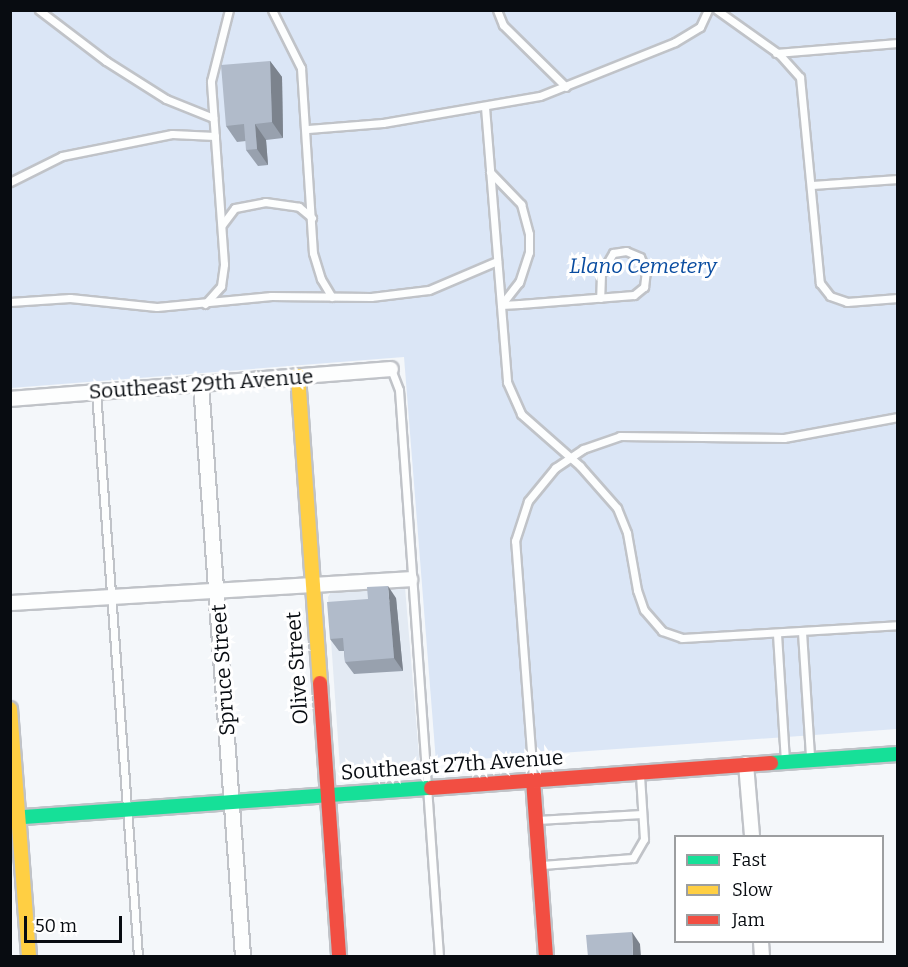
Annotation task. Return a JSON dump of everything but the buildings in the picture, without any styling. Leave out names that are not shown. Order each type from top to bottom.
[{"type":"street","name":"Southeast 29th Avenue","points":[[10,399],[391,369]]},
{"type":"street","name":"Olive Street","points":[[298,376],[339,957]]},
{"type":"street","name":"Spruce Street","points":[[201,384],[243,957]]},
{"type":"street","points":[[10,603],[312,582],[410,579]]},
{"type":"street","points":[[10,709],[14,818],[29,957]]},
{"type":"street","name":"Southeast 27th Avenue","points":[[14,818],[897,754]]},
{"type":"street","points":[[746,764],[752,835]]},
{"type":"street","points":[[533,780],[546,957]]},
{"type":"lane","points":[[39,10],[106,61],[156,93],[213,118]]},
{"type":"lane","points":[[205,304],[221,286],[224,264],[211,81],[229,10]]},
{"type":"lane","points":[[272,10],[301,68],[308,129],[313,253],[321,279],[332,297]]},
{"type":"lane","points":[[497,10],[503,25],[566,87]]},
{"type":"lane","points":[[308,129],[383,123],[484,107],[566,87],[675,42],[700,27],[708,10]]},
{"type":"lane","points":[[717,10],[776,53],[800,77],[820,283],[830,296],[846,302],[897,298]]},
{"type":"lane","points":[[776,53],[897,44]]},
{"type":"lane","points":[[484,107],[507,382],[521,414],[570,458],[617,508],[627,532],[637,590],[644,610],[662,631],[682,638],[897,625]]},
{"type":"lane","points":[[10,182],[62,156],[172,134],[215,136]]},
{"type":"lane","points":[[490,172],[521,204],[529,234],[529,252],[519,282],[501,305]]},
{"type":"lane","points":[[812,185],[897,179]]},
{"type":"lane","points":[[222,225],[235,208],[265,202],[299,207],[312,218]]},
{"type":"lane","points":[[501,305],[600,298],[634,295],[644,287],[646,270],[640,257],[626,251],[613,253],[601,274],[600,298]]},
{"type":"lane","points":[[10,302],[70,298],[157,307],[272,296],[332,297],[429,290],[497,261]]},
{"type":"lane","points":[[391,369],[399,390],[410,579],[439,957]]},
{"type":"lane","points":[[96,392],[108,596],[138,957]]},
{"type":"lane","points":[[533,780],[515,541],[528,501],[555,468],[583,449],[620,436],[784,438],[897,417]]},
{"type":"lane","points":[[802,632],[810,760]]},
{"type":"lane","points":[[777,634],[786,761]]},
{"type":"lane","points":[[539,865],[633,858],[643,845],[640,772]]},
{"type":"lane","points":[[536,820],[642,814]]},
{"type":"shaded area","points":[[405,587],[420,768],[346,773],[340,768],[328,597],[331,592]]},
{"type":"green space","name":"Llano Cemetery","points":[[11,11],[897,11],[897,729],[436,762],[404,357],[11,388]]},
{"type":"traffic: fast","points":[[771,763],[898,754]]},
{"type":"traffic: fast","points":[[10,818],[431,788]]},
{"type":"traffic: slow","points":[[298,376],[320,683]]},
{"type":"traffic: slow","points":[[10,709],[29,956]]},
{"type":"traffic: jam","points":[[320,683],[339,956]]},
{"type":"traffic: jam","points":[[431,788],[771,763]]},
{"type":"traffic: jam","points":[[533,780],[546,956]]}]
